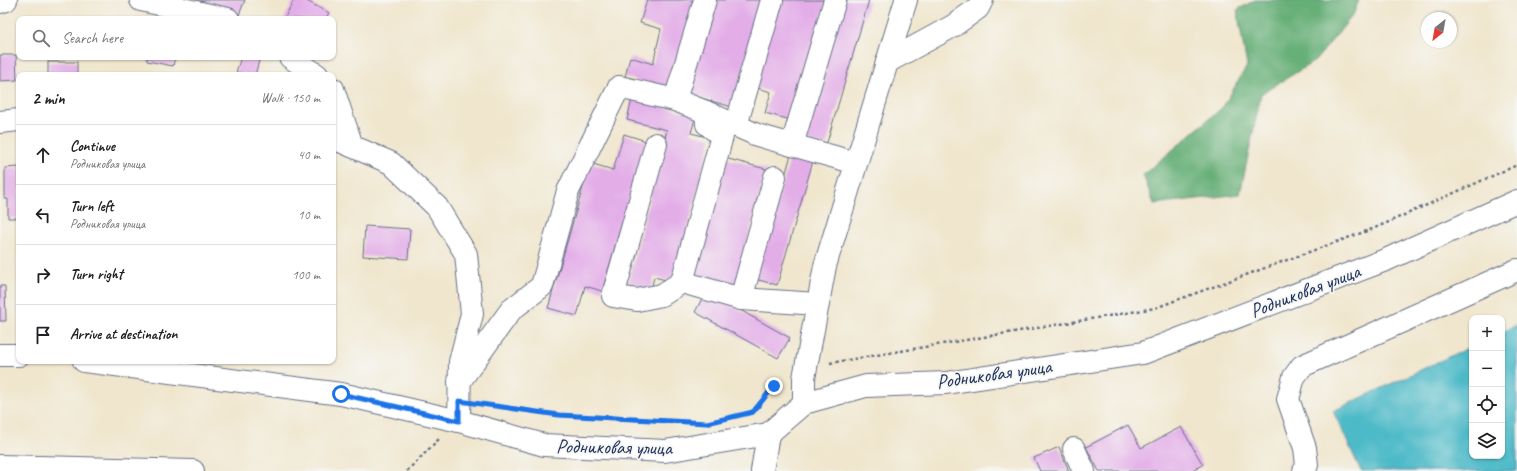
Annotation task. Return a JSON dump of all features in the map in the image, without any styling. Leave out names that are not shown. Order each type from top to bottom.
[{"type":"street","points":[[0,2],[6,0]]},
{"type":"street","points":[[141,0],[214,16]]},
{"type":"street","points":[[675,100],[705,0]]},
{"type":"street","points":[[736,126],[772,0]]},
{"type":"street","points":[[792,145],[835,0]]},
{"type":"street","points":[[804,403],[804,378],[825,266],[906,0]]},
{"type":"street","points":[[887,62],[953,26],[978,8],[982,0]]},
{"type":"street","points":[[294,60],[312,72]]},
{"type":"street","points":[[459,401],[511,310],[542,286],[568,191],[619,87],[675,100],[757,135],[856,163]]},
{"type":"street","points":[[336,105],[343,142],[391,163],[437,207],[466,254],[472,314],[460,362],[459,401]]},
{"type":"street","points":[[656,144],[613,296],[637,300],[662,295],[682,282],[722,136],[707,124],[706,112]]},
{"type":"street","points":[[0,122],[16,120]]},
{"type":"street","points":[[741,299],[775,177]]},
{"type":"street","name":"Родниковая улица","points":[[107,364],[341,394],[459,401],[544,445],[665,451],[768,434],[804,403],[866,386],[946,383],[1143,353],[1388,259],[1517,201]]},
{"type":"street","points":[[1304,471],[1307,465],[1305,448],[1288,399],[1294,377],[1302,366],[1517,270]]},
{"type":"street","points":[[682,282],[741,299],[818,304]]},
{"type":"street","points":[[0,355],[16,355]]},
{"type":"street","points":[[762,471],[768,434]]},
{"type":"street","points":[[1074,449],[1084,471]]},
{"type":"street","points":[[0,466],[193,471]]},
{"type":"path","points":[[745,414],[753,412],[774,386],[806,367],[1155,308],[1375,228],[1517,165]]},
{"type":"path","points":[[406,471],[459,401],[559,415],[699,423]]},
{"type":"green space","points":[[1255,0],[1359,0],[1353,15],[1315,61],[1261,94],[1240,194],[1154,204],[1143,175],[1223,107],[1247,66],[1237,10]]},
{"type":"water","points":[[1517,325],[1517,471],[1361,471],[1333,411],[1469,347],[1469,459],[1505,459],[1505,331]]},
{"type":"building","points":[[194,0],[245,0],[238,16]]},
{"type":"building","points":[[294,0],[305,0],[329,13],[327,16],[286,16]]},
{"type":"building","points":[[647,0],[696,0],[671,90],[625,77],[630,57],[653,64],[661,29],[640,23]]},
{"type":"building","points":[[712,0],[764,0],[732,107],[684,93]]},
{"type":"building","points":[[780,0],[827,0],[791,120],[765,113],[771,92],[754,87]]},
{"type":"building","points":[[844,0],[869,0],[826,146],[802,139]]},
{"type":"building","points":[[0,55],[16,55],[16,80],[0,81]]},
{"type":"building","points":[[147,60],[174,60],[173,66]]},
{"type":"building","points":[[240,60],[259,60],[256,72],[236,72]]},
{"type":"building","points":[[48,62],[77,62],[77,72],[48,72]]},
{"type":"building","points":[[632,99],[696,115],[691,133],[711,138],[674,282],[654,277],[650,294],[627,288],[667,130],[627,120]]},
{"type":"building","points":[[624,134],[646,141],[602,291],[585,286],[577,316],[548,308],[590,163],[613,170]]},
{"type":"building","points":[[791,155],[813,161],[777,285],[755,279]]},
{"type":"building","points":[[721,157],[766,169],[736,286],[692,275]]},
{"type":"building","points":[[16,167],[16,218],[8,218],[8,199],[5,199],[5,168]]},
{"type":"building","points":[[365,226],[410,229],[408,259],[363,256]]},
{"type":"building","points":[[0,286],[5,286],[6,321],[0,321]]},
{"type":"building","points":[[706,291],[790,338],[778,358],[695,312]]},
{"type":"building","points":[[1128,425],[1141,448],[1181,427],[1203,465],[1192,471],[1099,471],[1086,447]]},
{"type":"building","points":[[1059,447],[1069,471],[1040,471],[1034,458]]},
{"type":"route","points":[[341,394],[459,421],[459,401],[559,415],[707,423],[753,412],[774,386]]}]
